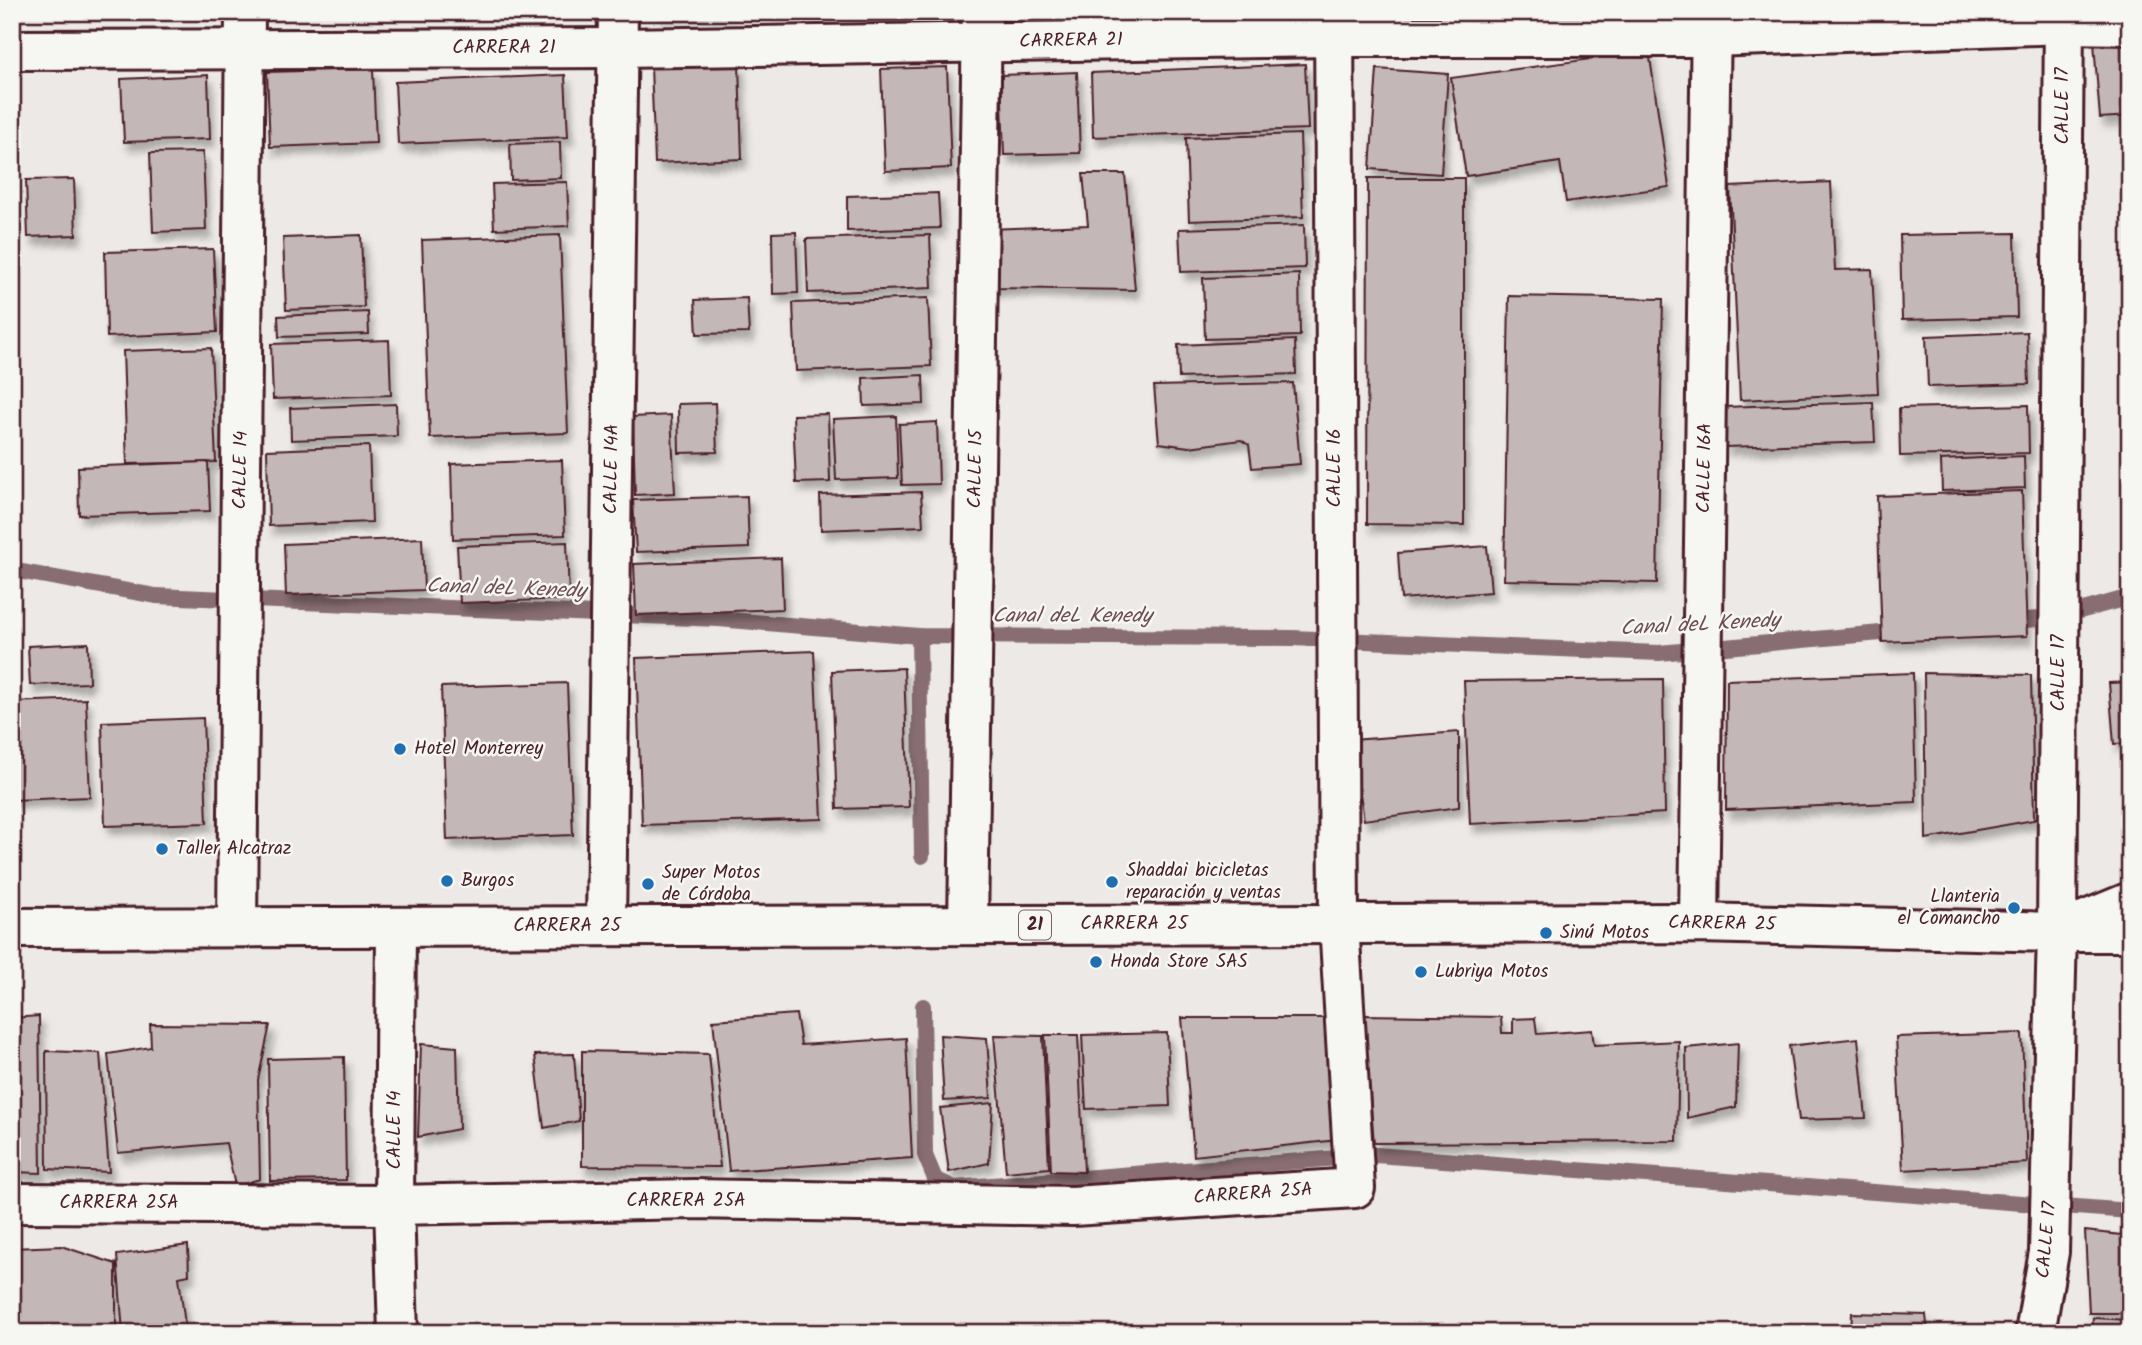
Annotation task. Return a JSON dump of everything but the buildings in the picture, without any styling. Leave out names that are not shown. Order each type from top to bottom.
[{"type":"street","name":"CARRERA 21","points":[[12,50],[245,31],[1711,25],[2064,18],[2130,25]]},
{"type":"street","name":"CALLE 17","points":[[2035,1333],[2049,1252],[2052,1163],[2057,932],[2064,18]]},
{"type":"street","name":"CALLE 16","points":[[1333,25],[1339,923],[1356,1184]]},
{"type":"street","name":"CALLE 16A","points":[[1699,923],[1711,25]]},
{"type":"street","name":"CALLE 15","points":[[968,925],[983,27]]},
{"type":"street","name":"CALLE 14A","points":[[606,926],[618,30]]},
{"type":"street","name":"CALLE 14","points":[[237,927],[245,31]]},
{"type":"street","points":[[2057,932],[2130,902]]},
{"type":"street","name":"CARRERA 25","points":[[12,928],[1699,923],[2130,932]]},
{"type":"street","name":"CALLE 14","points":[[396,927],[394,1205],[398,1333]]},
{"type":"street","name":"CARRERA 25A","points":[[12,1203],[394,1205],[694,1199],[1073,1206],[1355,1188],[1356,1184]]},
{"type":"waterway","name":"Canal deL Kenedy","points":[[12,570],[156,596],[718,619],[919,636],[1292,638],[1659,653],[1903,631]]},
{"type":"waterway","name":"Canal deL Kenedy","points":[[2006,622],[2058,617],[2130,597]]},
{"type":"waterway","points":[[919,636],[922,856]]},
{"type":"waterway","points":[[923,1006],[925,1155],[935,1179],[954,1188],[1376,1155],[2130,1211]]},
{"type":"place","name":"Hotel Monterrey","points":[[400,749]]},
{"type":"place","name":"Taller Alcatraz","points":[[162,849]]},
{"type":"place","name":"Burgos","points":[[447,881]]},
{"type":"place","name":"Shaddai bicicletas reparación y ventas","points":[[1112,882]]},
{"type":"place","name":"Super Motos de Córdoba","points":[[648,884]]},
{"type":"place","name":"Llanteria el Comancho","points":[[2014,908]]},
{"type":"place","name":"Sinú Motos","points":[[1546,933]]},
{"type":"place","name":"Honda Store SAS","points":[[1096,962]]},
{"type":"place","name":"Lubriya Motos","points":[[1421,972]]}]
